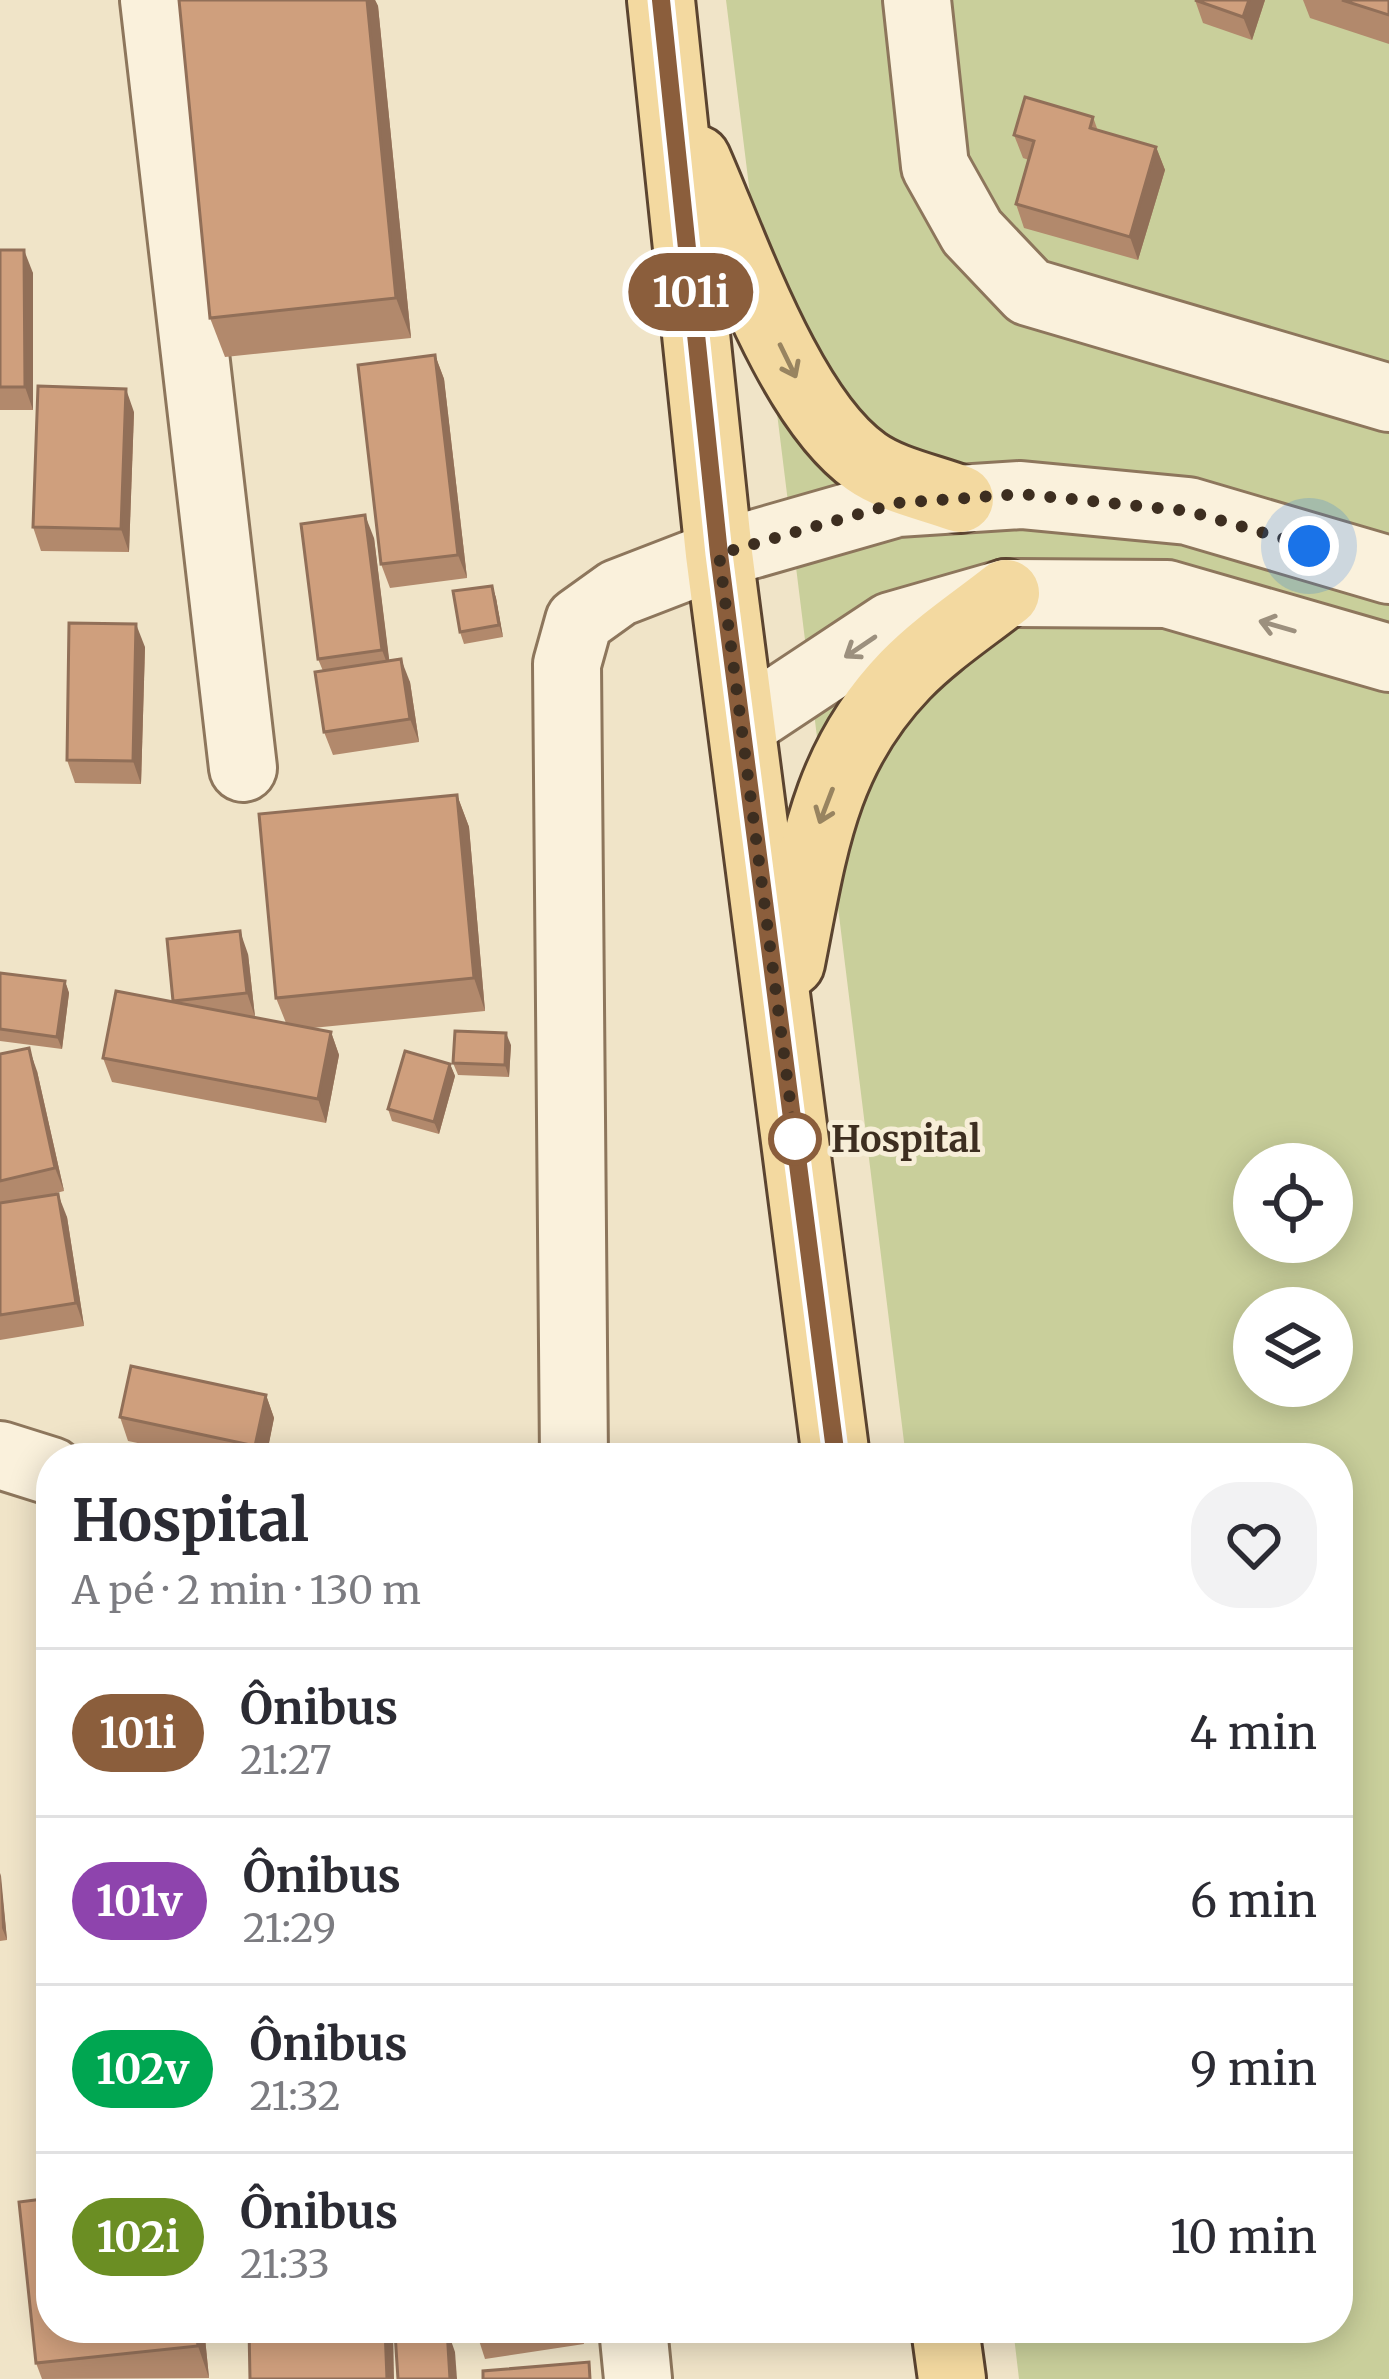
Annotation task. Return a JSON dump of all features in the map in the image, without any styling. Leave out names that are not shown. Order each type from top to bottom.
[{"type":"main road","points":[[661,0],[719,554],[834,1443]]},
{"type":"main road","points":[[671,101],[806,397],[835,436],[869,465],[960,499]]},
{"type":"main road","points":[[780,1019],[821,814],[860,729],[907,673],[1006,592]]},
{"type":"main road","points":[[947,2343],[952,2379]]},
{"type":"street","points":[[154,0],[243,768]]},
{"type":"street","points":[[917,0],[935,166],[972,232],[1029,292],[1389,398]]},
{"type":"street","points":[[574,1443],[566,664],[579,621],[618,593],[719,554],[897,503],[1022,494],[1188,511],[1389,570]]},
{"type":"street","points":[[743,724],[891,626],[1006,592],[1167,594],[1389,658]]},
{"type":"street","points":[[0,1455],[36,1466]]},
{"type":"street","points":[[634,2343],[638,2379]]},
{"type":"green space","points":[[726,0],[1389,0],[1389,2379],[1019,2379],[1015,2343],[1353,2343],[1353,1443],[904,1443]]},
{"type":"building","points":[[179,0],[367,0],[396,298],[210,318]]},
{"type":"building","points":[[1195,0],[1249,0],[1243,17]]},
{"type":"building","points":[[1342,0],[1389,0],[1389,15]]},
{"type":"building","points":[[1025,97],[1093,117],[1090,128],[1156,147],[1130,237],[1016,204],[1034,141],[1014,135]]},
{"type":"building","points":[[0,250],[24,250],[25,387],[0,387]]},
{"type":"building","points":[[435,355],[458,555],[381,564],[358,365]]},
{"type":"building","points":[[38,386],[126,389],[121,529],[33,527]]},
{"type":"building","points":[[365,515],[382,650],[318,659],[301,524]]},
{"type":"building","points":[[492,586],[499,625],[460,632],[453,591]]},
{"type":"building","points":[[69,623],[136,624],[133,761],[67,760]]},
{"type":"building","points":[[401,659],[410,719],[324,732],[315,672]]},
{"type":"building","points":[[457,795],[474,978],[276,998],[259,814]]},
{"type":"building","points":[[240,931],[247,993],[173,1001],[167,939]]},
{"type":"building","points":[[0,973],[65,981],[57,1037],[0,1029]]},
{"type":"building","points":[[116,991],[331,1032],[318,1099],[103,1058]]},
{"type":"building","points":[[455,1031],[506,1033],[505,1065],[453,1063]]},
{"type":"building","points":[[29,1048],[55,1168],[0,1181],[0,1054]]},
{"type":"building","points":[[405,1051],[450,1064],[434,1122],[388,1109]]},
{"type":"building","points":[[58,1194],[76,1303],[0,1315],[0,1203]]},
{"type":"building","points":[[131,1366],[266,1395],[256,1443],[120,1417]]},
{"type":"building","points":[[36,2200],[36,2343],[198,2346],[36,2363],[19,2202]]},
{"type":"building","points":[[249,2343],[386,2343],[387,2379],[250,2379]]},
{"type":"building","points":[[396,2343],[448,2343],[450,2379],[398,2379]]},
{"type":"building","points":[[589,2362],[590,2379],[483,2379],[483,2371]]},
{"type":"bus line","name":"101i","points":[[661,0],[719,554],[834,1443]]},
{"type":"place","name":"Hospital","points":[[795,1139]]},
{"type":"route","points":[[795,1139],[719,554],[897,503],[1022,494],[1188,511],[1309,546]]}]
